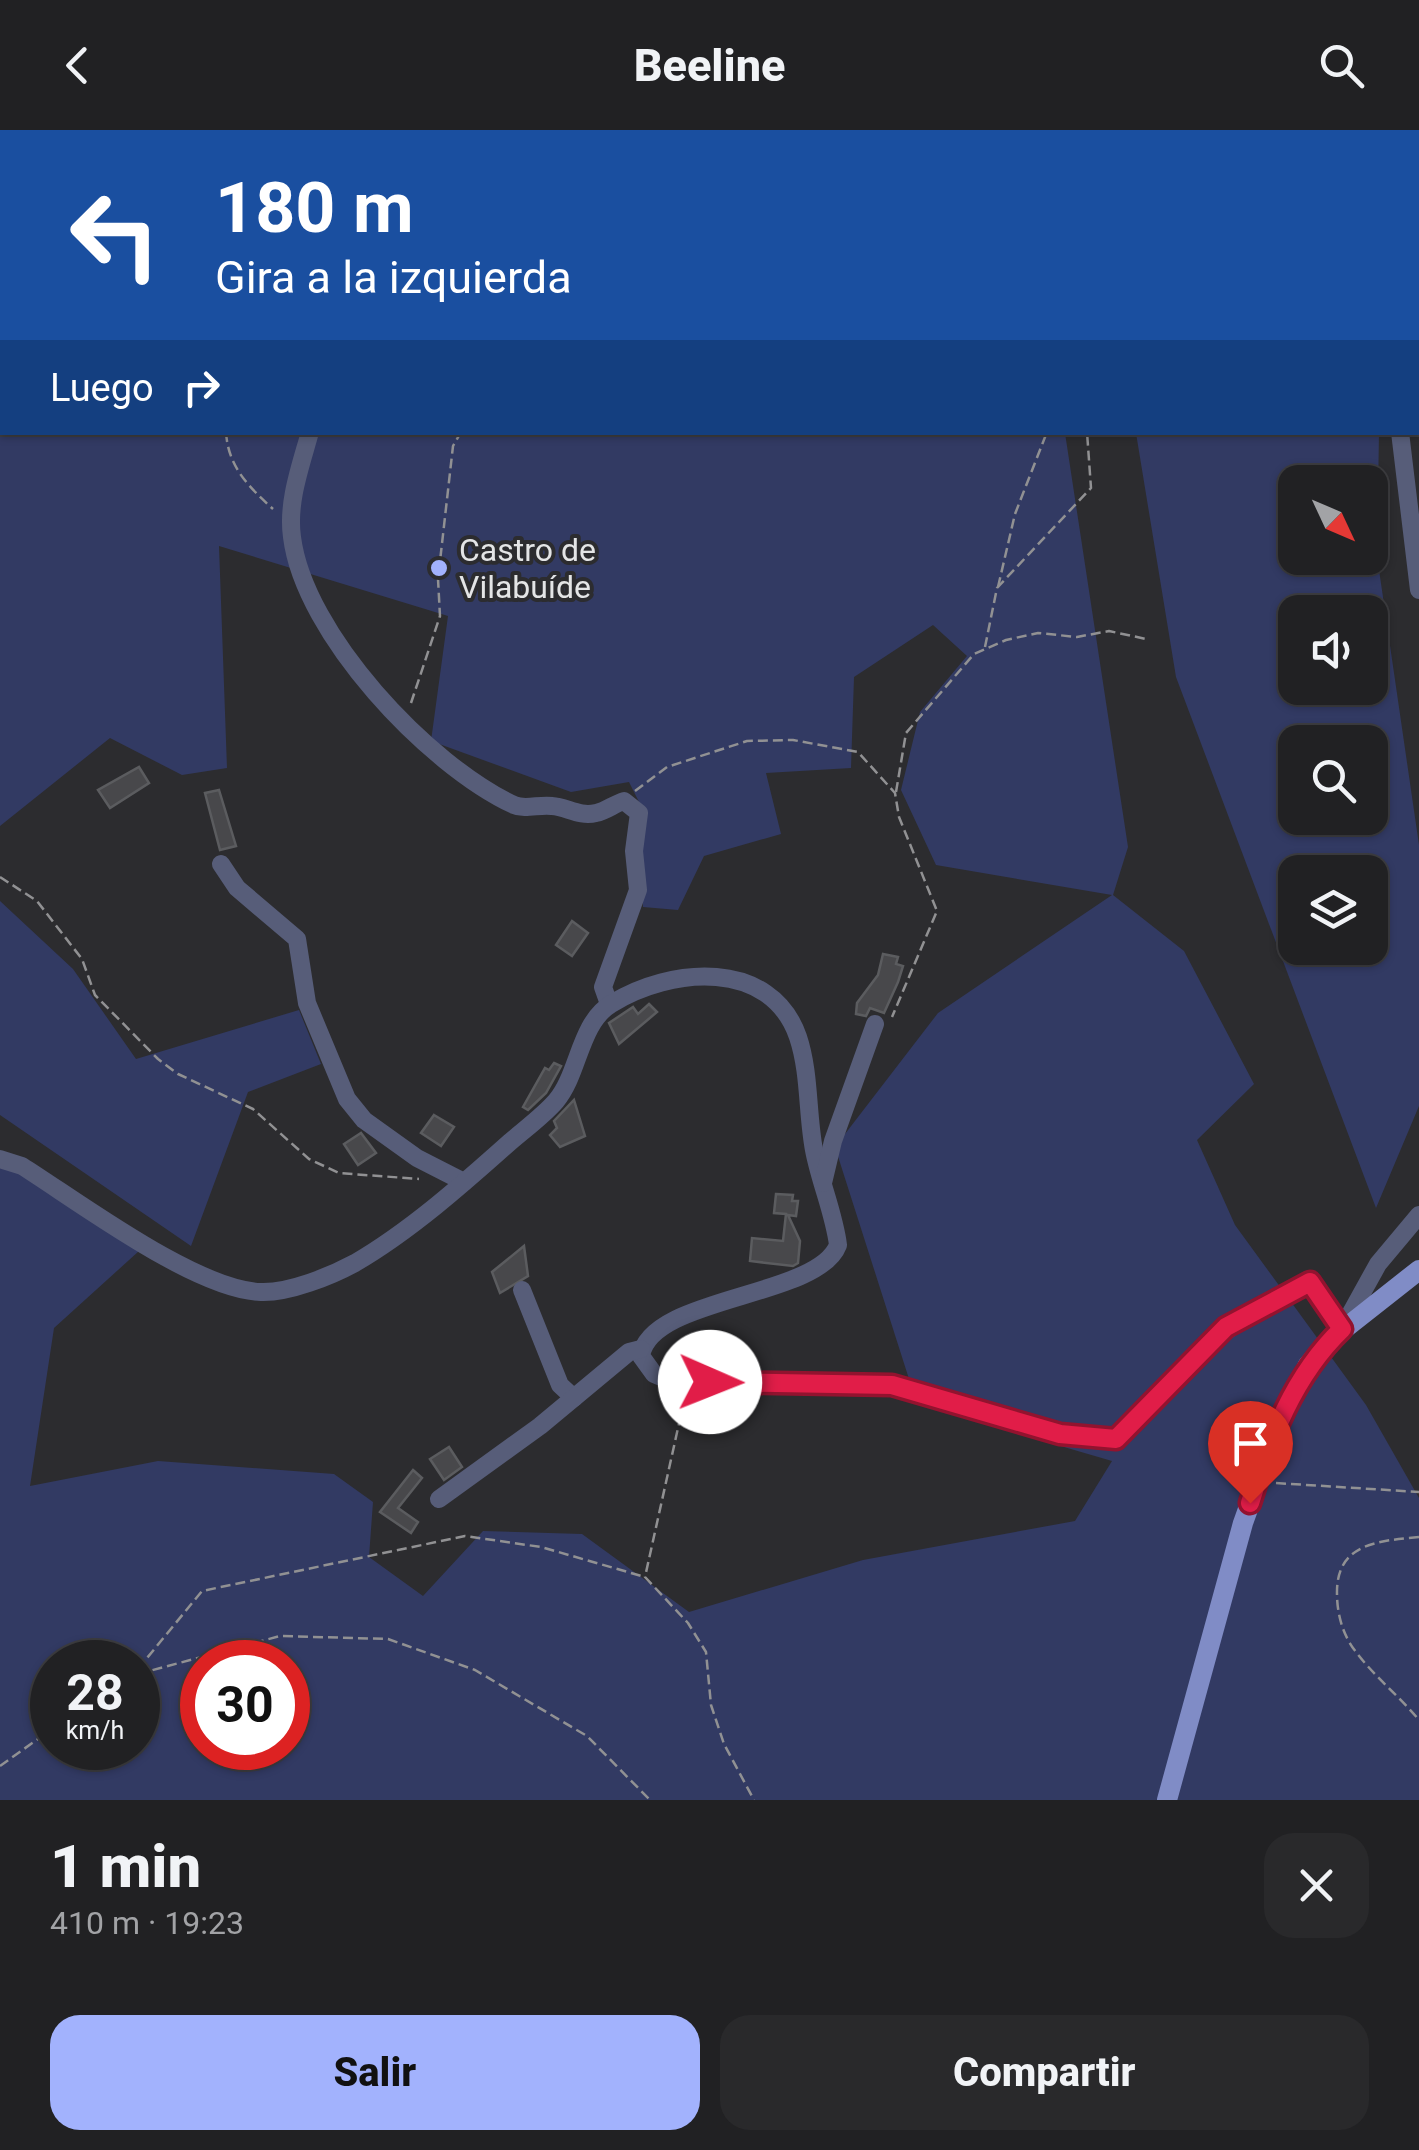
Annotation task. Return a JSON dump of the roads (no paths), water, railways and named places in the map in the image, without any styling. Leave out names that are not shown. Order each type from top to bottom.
[{"type":"main road","points":[[1167,1800],[1256,1482],[1308,1365],[1342,1329],[1419,1270]]},
{"type":"street","points":[[309,435],[294,490],[292,537],[311,597],[338,647],[426,745],[517,806],[555,806],[571,813],[596,813],[624,801],[640,813],[634,852],[638,890],[603,986],[610,1004]]},
{"type":"street","points":[[1400,435],[1419,590]]},
{"type":"street","points":[[221,864],[237,888],[297,939],[306,1002],[346,1099],[364,1120],[417,1158],[457,1177]]},
{"type":"street","points":[[0,1159],[22,1166],[185,1266],[228,1287],[264,1293],[354,1263],[457,1177],[555,1103],[570,1081],[585,1037],[610,1004],[656,984],[725,976],[756,986],[780,1003],[798,1037],[822,1188],[838,1245],[825,1266],[712,1305],[668,1325],[439,1499]]},
{"type":"street","points":[[822,1188],[833,1141],[875,1024]]},
{"type":"street","points":[[641,1349],[645,1364],[654,1374],[674,1382],[892,1385],[1060,1434],[1116,1439],[1226,1327],[1282,1293],[1310,1282],[1342,1329],[1378,1264],[1419,1215]]},
{"type":"street","points":[[522,1290],[560,1385],[574,1398]]},
{"type":"place","name":"Castro de Vilabuíde","points":[[439,568]]}]
